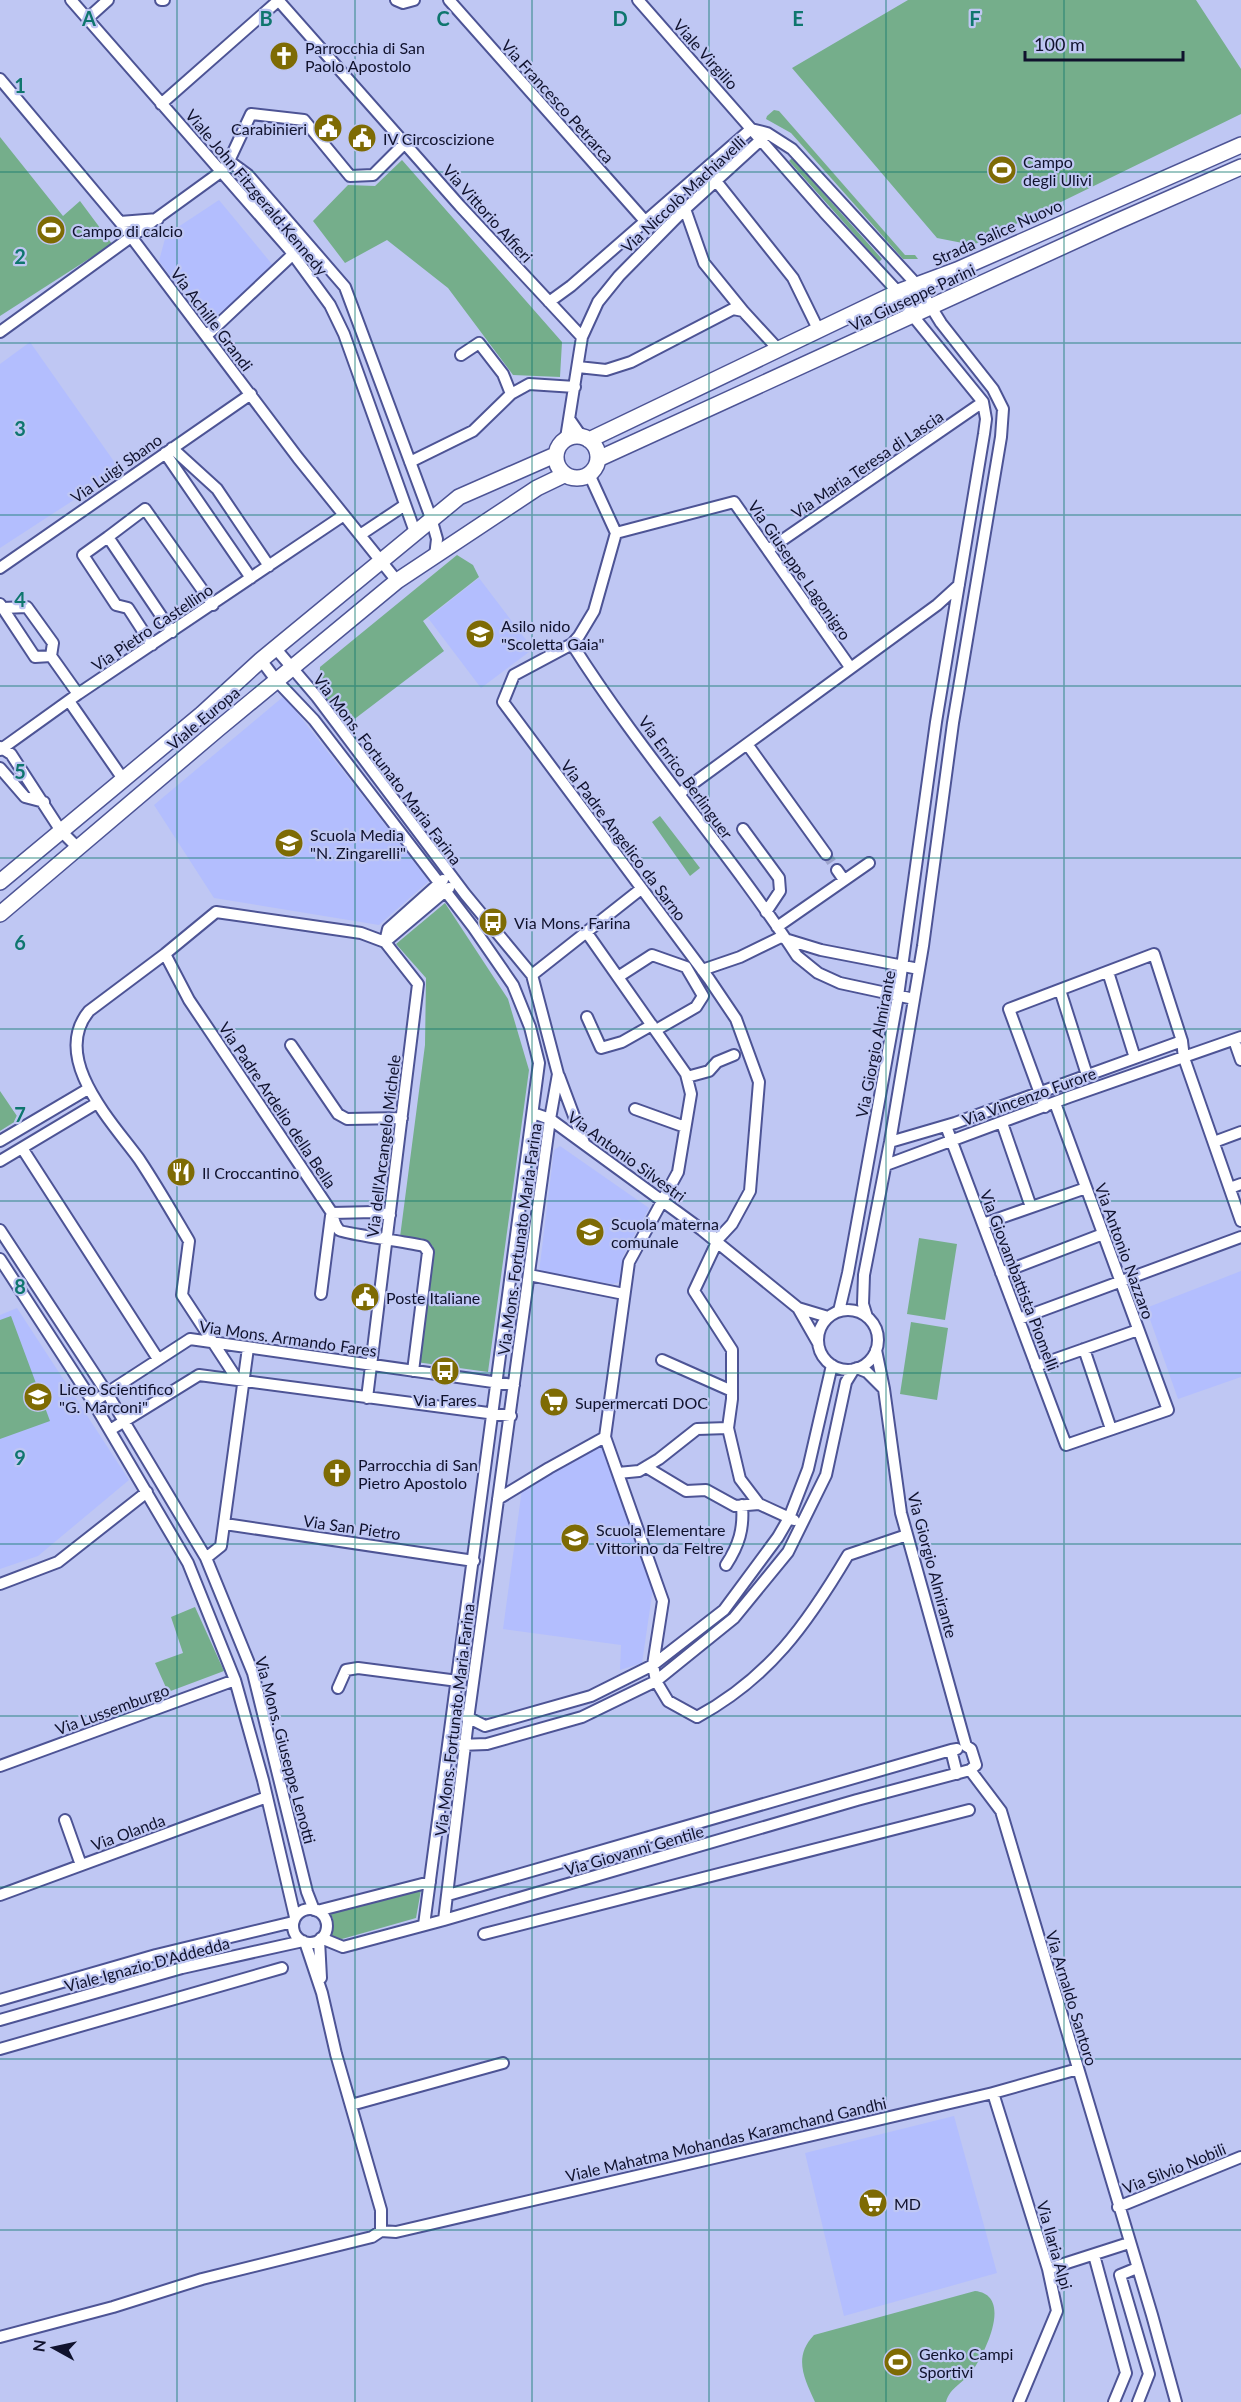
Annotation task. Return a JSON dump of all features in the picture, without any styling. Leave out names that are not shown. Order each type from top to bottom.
[{"type":"street","name":"Viale John Fitzgerald Kennedy","points":[[70,0],[294,255],[330,305],[344,334],[415,532]]},
{"type":"street","points":[[87,19],[108,0]]},
{"type":"street","points":[[161,104],[279,0]]},
{"type":"street","name":"Via Vittorio Alfieri","points":[[279,0],[405,143],[582,337]]},
{"type":"street","points":[[396,0],[403,3],[414,0]]},
{"type":"street","name":"Via Francesco Petrarca","points":[[449,0],[645,221]]},
{"type":"street","name":"Viale Virgilio","points":[[638,0],[751,129],[764,137],[898,292],[913,316],[983,402]]},
{"type":"street","name":"Via Achille Grandi","points":[[0,79],[120,222],[250,394],[397,580]]},
{"type":"street","points":[[0,332],[159,219],[222,171],[230,161],[251,114],[304,120],[350,176],[373,176],[405,143]]},
{"type":"street","name":"Via Niccolò Machiavelli","points":[[549,302],[751,129]]},
{"type":"street","points":[[764,137],[792,149],[918,286],[941,323],[993,389],[1003,409],[953,723],[919,969]]},
{"type":"street","name":"Via Niccolò Machiavelli","points":[[582,337],[597,302],[619,276],[685,209],[764,137]]},
{"type":"street","name":"Strada Salice Nuovo","points":[[898,292],[918,286],[1241,145]]},
{"type":"street","points":[[209,157],[230,161]]},
{"type":"street","points":[[1213,157],[1220,176]]},
{"type":"street","name":"Viale John Fitzgerald Kennedy","points":[[230,161],[248,175],[345,287],[431,518],[437,539],[435,556]]},
{"type":"street","name":"Via Giuseppe Parini","points":[[598,459],[1241,167]]},
{"type":"street","points":[[716,181],[793,278],[818,329]]},
{"type":"street","points":[[685,209],[704,263],[778,349]]},
{"type":"street","points":[[120,222],[159,219]]},
{"type":"street","points":[[206,336],[306,242]]},
{"type":"street","name":"Via Giuseppe Parini","points":[[579,438],[778,349],[898,292]]},
{"type":"street","points":[[578,367],[606,370],[631,362],[733,309],[743,311]]},
{"type":"street","points":[[435,556],[537,488],[564,475],[577,478],[589,474],[598,459],[596,449],[579,438],[570,420],[582,337]]},
{"type":"street","points":[[461,355],[479,343],[503,374],[511,394]]},
{"type":"street","points":[[410,462],[473,431],[511,394],[530,384],[575,387]]},
{"type":"street","name":"Via Luigi Sbano","points":[[0,568],[250,394]]},
{"type":"street","points":[[782,934],[822,950],[903,966],[936,722],[985,426],[986,410],[983,402]]},
{"type":"street","name":"Via Maria Teresa di Lascia","points":[[768,550],[983,402]]},
{"type":"street","points":[[564,475],[557,465],[555,454],[559,445],[579,438]]},
{"type":"street","points":[[169,450],[217,489],[269,566]]},
{"type":"street","points":[[169,450],[214,524],[252,578]]},
{"type":"street","points":[[415,532],[459,497],[555,454]]},
{"type":"street","points":[[589,474],[616,533]]},
{"type":"street","name":"Via Giuseppe Lagonigro","points":[[616,533],[734,502],[850,668]]},
{"type":"street","points":[[360,535],[405,505]]},
{"type":"street","points":[[152,645],[128,608],[116,605],[83,555],[145,509],[213,604]]},
{"type":"street","points":[[214,524],[232,512]]},
{"type":"street","name":"Via Pietro Castellino","points":[[0,748],[344,515]]},
{"type":"street","name":"Viale Europa","points":[[0,882],[202,714],[261,660],[415,532]]},
{"type":"street","name":"Via Padre Angelico da Sarno","points":[[616,533],[594,611],[572,644],[514,675],[502,702],[736,1019],[759,1083],[750,1191],[732,1224],[718,1239],[702,1230]]},
{"type":"street","points":[[108,537],[172,632]]},
{"type":"street","name":"Viale Europa","points":[[0,914],[397,580],[435,556]]},
{"type":"street","points":[[680,793],[938,605],[960,583]]},
{"type":"street","points":[[938,605],[945,608],[954,621]]},
{"type":"street","points":[[1,606],[35,657],[51,656]]},
{"type":"street","points":[[1,606],[27,607],[53,643],[51,656],[123,779]]},
{"type":"street","name":"Via Enrico Berlinguer","points":[[572,644],[595,680],[680,793],[797,956],[818,973],[840,983],[914,999]]},
{"type":"street","name":"Via Mons. Fortunato Maria Farina","points":[[276,649],[317,697],[453,878],[532,975],[558,1074],[498,1499],[444,1920]]},
{"type":"street","name":"Via Mons. Fortunato Maria Farina","points":[[261,660],[276,680],[314,720],[442,887],[513,985],[530,1027],[539,1063],[450,1744],[424,1925]]},
{"type":"street","points":[[747,744],[826,854]]},
{"type":"street","points":[[0,748],[11,754],[61,831],[78,848]]},
{"type":"street","points":[[0,768],[25,797],[44,802]]},
{"type":"street","points":[[743,829],[779,878],[780,891],[766,912]]},
{"type":"street","points":[[702,970],[740,957],[782,934],[844,880],[869,863]]},
{"type":"street","points":[[837,870],[844,880]]},
{"type":"street","points":[[240,1379],[211,1342],[182,1295],[189,1241],[140,1161],[88,1089],[75,1038],[81,1020],[89,1011],[216,912],[361,933],[385,942],[388,928],[453,878]]},
{"type":"street","points":[[532,975],[641,889]]},
{"type":"street","points":[[587,933],[687,1077],[691,1094],[678,1172],[629,1262],[605,1437],[663,1601],[653,1665],[656,1681],[668,1701],[697,1717],[721,1704],[758,1676],[791,1641],[825,1593],[848,1555],[907,1535]]},
{"type":"street","name":"Via dell'Arcangelo Michele","points":[[368,1398],[418,984],[385,942]]},
{"type":"street","name":"Via Padre Ardelio della Bella","points":[[165,954],[189,1000],[332,1213],[339,1230],[345,1234],[387,1238]]},
{"type":"street","points":[[1087,1075],[1060,990],[1154,954],[1182,1041],[1184,1058],[1241,1221]]},
{"type":"street","points":[[587,1017],[601,1048],[622,1042],[696,1007],[703,996],[686,967],[652,955],[618,977]]},
{"type":"street","name":"Via Giorgio Almirante","points":[[839,1311],[848,1273],[903,966],[919,969],[886,1165],[864,1275],[863,1304],[867,1317]]},
{"type":"street","points":[[1108,972],[1135,1058]]},
{"type":"street","name":"Via Antonio Nazzaro","points":[[1060,990],[1009,1009],[1040,1093],[1050,1105],[1086,1188],[1168,1410],[1111,1429]]},
{"type":"street","points":[[1237,1039],[1241,1060]]},
{"type":"street","name":"Via Vincenzo Furore","points":[[886,1165],[1237,1039]]},
{"type":"street","name":"Via Vincenzo Furore","points":[[890,1142],[946,1126],[1182,1041]]},
{"type":"street","points":[[291,1045],[338,1114],[347,1119],[402,1118]]},
{"type":"street","points":[[687,1077],[709,1071],[717,1062],[734,1055]]},
{"type":"street","points":[[558,1074],[584,1144]]},
{"type":"street","points":[[0,1141],[88,1089]]},
{"type":"street","points":[[0,1161],[98,1103]]},
{"type":"street","points":[[635,1109],[685,1126]]},
{"type":"street","name":"Via Antonio Silvestri","points":[[532,1113],[550,1119],[717,1242],[798,1308],[818,1343]]},
{"type":"street","points":[[1002,1123],[1031,1207]]},
{"type":"street","name":"Via Giovambattista Piomelli","points":[[946,1126],[1066,1445],[1111,1429]]},
{"type":"street","points":[[20,1129],[25,1146],[158,1359]]},
{"type":"street","points":[[1214,1142],[1241,1132]]},
{"type":"street","points":[[1230,1188],[1241,1184]]},
{"type":"street","points":[[983,1224],[1086,1188]]},
{"type":"street","points":[[321,1294],[332,1213],[374,1212],[390,1215]]},
{"type":"street","name":"Via Mons. Giuseppe Lenotti","points":[[0,1230],[107,1392],[206,1558],[253,1673],[307,1892],[316,1910]]},
{"type":"street","points":[[1001,1273],[1103,1234]]},
{"type":"street","points":[[1018,1319],[1241,1237]]},
{"type":"street","points":[[387,1238],[424,1246],[428,1252],[413,1371]]},
{"type":"street","points":[[717,1242],[694,1291],[732,1350],[732,1391],[728,1428],[740,1479],[759,1504],[802,1525]]},
{"type":"street","points":[[0,1259],[93,1402],[188,1563],[236,1680],[267,1797],[294,1920],[295,1934],[304,1942],[322,1993],[381,2210],[381,2230]]},
{"type":"street","points":[[529,1275],[624,1294]]},
{"type":"street","name":"Via Antonio Silvestri","points":[[798,1308],[828,1317]]},
{"type":"street","points":[[450,1744],[488,1744],[582,1717],[656,1681],[734,1618],[788,1552],[826,1475],[846,1382],[856,1369],[867,1363],[876,1350],[878,1340],[876,1330],[867,1317],[849,1310],[839,1311],[828,1317],[820,1330],[818,1343],[823,1357],[832,1365],[842,1369],[856,1369],[867,1372],[884,1389]]},
{"type":"street","points":[[1036,1366],[1138,1330]]},
{"type":"street","name":"Via Mons. Armando Fares","points":[[93,1402],[190,1339],[514,1385]]},
{"type":"street","points":[[206,1558],[222,1546],[240,1379],[248,1348]]},
{"type":"street","points":[[1084,1349],[1111,1429]]},
{"type":"street","name":"Via Giorgio Almirante","points":[[876,1350],[884,1389],[901,1513],[966,1746],[971,1749],[976,1765],[970,1770]]},
{"type":"street","points":[[662,1360],[732,1391]]},
{"type":"street","points":[[454,1710],[485,1726],[591,1696],[653,1665],[724,1610],[778,1537],[789,1518],[808,1468],[832,1365]]},
{"type":"street","points":[[110,1430],[199,1375],[511,1416]]},
{"type":"street","points":[[618,1473],[639,1471],[697,1429],[728,1428]]},
{"type":"street","points":[[498,1499],[549,1467],[605,1437]]},
{"type":"street","points":[[646,1467],[686,1491],[706,1490],[735,1506],[759,1504]]},
{"type":"street","points":[[0,1584],[58,1562],[147,1492]]},
{"type":"street","points":[[726,1565],[737,1548],[743,1520],[742,1505]]},
{"type":"street","name":"Via San Pietro","points":[[225,1524],[474,1561]]},
{"type":"street","points":[[338,1688],[346,1670],[358,1668],[458,1681]]},
{"type":"street","name":"Via Lussemburgo","points":[[0,1766],[236,1680]]},
{"type":"street","name":"Via Giovanni Gentile","points":[[448,1895],[966,1746]]},
{"type":"street","points":[[951,1750],[957,1774]]},
{"type":"street","name":"Via Giovanni Gentile","points":[[320,1939],[343,1947],[444,1920],[857,1800],[970,1770]]},
{"type":"street","name":"Via Arnaldo Santoro","points":[[970,1770],[1000,1811],[1176,2402]]},
{"type":"street","name":"Via Olanda","points":[[0,1895],[267,1797]]},
{"type":"street","points":[[484,1934],[969,1810]]},
{"type":"street","points":[[65,1820],[81,1865]]},
{"type":"street","points":[[294,1920],[303,1910],[316,1910],[430,1882]]},
{"type":"street","points":[[316,1910],[325,1918],[326,1924],[326,1929],[320,1939],[322,1993]]},
{"type":"street","name":"Viale Ignazio D'Addedda","points":[[0,2000],[179,1949],[294,1920]]},
{"type":"street","points":[[304,1942],[320,1939]]},
{"type":"street","name":"Viale Ignazio D'Addedda","points":[[0,2020],[205,1962],[304,1942]]},
{"type":"street","points":[[0,2049],[282,1968]]},
{"type":"street","points":[[60,1982],[66,2001]]},
{"type":"street","points":[[351,2105],[503,2063]]},
{"type":"street","name":"Viale Mahatma Mohandas Karamchand Gandhi","points":[[0,2337],[113,2307],[202,2279],[372,2237],[381,2230],[396,2232],[993,2093],[1078,2069]]},
{"type":"street","name":"Via Ilaria Alpi","points":[[993,2093],[1048,2269],[1057,2311],[1019,2402]]},
{"type":"street","name":"Via Silvio Nobili","points":[[1118,2207],[1241,2157]]},
{"type":"street","points":[[1048,2269],[1129,2243]]},
{"type":"street","points":[[1094,2255],[1126,2373],[1113,2402]]},
{"type":"street","points":[[1137,2268],[1120,2275],[1149,2374],[1138,2402]]},
{"type":"shaded area","points":[[219,200],[276,269],[206,323],[159,261],[166,235]]},
{"type":"shaded area","points":[[30,342],[120,470],[0,548],[0,364]]},
{"type":"shaded area","name":"Asilo nido \"Scoletta Gaia\"","points":[[479,578],[533,649],[481,688],[428,618]]},
{"type":"shaded area","name":"Scuola Media \"N. Zingarelli\"","points":[[284,696],[429,881],[379,925],[214,898],[154,805]]},
{"type":"shaded area","name":"Scuola materna comunale","points":[[560,1146],[649,1208],[623,1256],[619,1282],[613,1284],[539,1272],[554,1150]]},
{"type":"shaded area","points":[[1241,1271],[1241,1377],[1178,1399],[1146,1308]]},
{"type":"shaded area","name":"Liceo Scientifico \"G. Marconi\"","points":[[17,1308],[129,1480],[38,1556],[0,1569],[0,1315]]},
{"type":"shaded area","name":"Scuola Elementare Vittorino da Feltre","points":[[601,1446],[653,1588],[642,1663],[620,1670],[621,1645],[503,1629],[522,1489]]},
{"type":"shaded area","points":[[954,2116],[997,2273],[844,2316],[805,2153]]},
{"type":"green space","name":"Campo degli Ulivi","points":[[908,0],[1196,0],[1241,69],[1241,114],[973,245],[937,238],[792,68]]},
{"type":"green space","points":[[774,110],[779,111],[905,255],[915,255],[918,259],[903,259],[791,133],[766,119]]},
{"type":"green space","name":"Campo di calcio","points":[[0,137],[63,216],[80,201],[112,244],[0,316]]},
{"type":"green space","points":[[792,158],[882,259],[879,262],[789,161]]},
{"type":"green space","points":[[402,160],[562,342],[560,377],[513,375],[448,288],[387,240],[345,263],[313,221],[348,185],[375,186]]},
{"type":"green space","points":[[457,555],[473,565],[479,577],[423,621],[444,651],[344,727],[319,693],[320,667]]},
{"type":"green space","points":[[660,816],[700,868],[690,876],[652,822]]},
{"type":"green space","points":[[445,903],[508,999],[529,1070],[488,1372],[416,1362],[433,1246],[400,1237],[425,1045],[426,978],[396,944]]},
{"type":"green space","points":[[0,1091],[19,1119],[0,1131]]},
{"type":"green space","points":[[919,1238],[957,1244],[945,1320],[907,1314]]},
{"type":"green space","points":[[11,1316],[50,1421],[0,1439],[0,1320]]},
{"type":"green space","points":[[911,1322],[948,1328],[937,1400],[900,1394]]},
{"type":"green space","points":[[195,1607],[224,1671],[168,1692],[155,1663],[183,1653],[171,1617]]},
{"type":"green space","points":[[416,1888],[421,1890],[416,1918],[342,1939],[330,1938],[333,1918],[327,1913]]},
{"type":"green space","name":"Genko Campi Sportivi","points":[[975,2291],[986,2295],[993,2302],[993,2325],[978,2361],[970,2374],[954,2388],[946,2402],[815,2402],[802,2368],[804,2351],[814,2335]]},
{"type":"tunnel","points":[[826,854],[837,870]]},
{"type":"place","name":"Parrocchia di San Paolo Apostolo","points":[[284,56]]},
{"type":"place","name":"Carabinieri","points":[[328,128]]},
{"type":"place","name":"IV Circoscizione","points":[[362,138]]},
{"type":"place","name":"Campo degli Ulivi","points":[[1002,170]]},
{"type":"place","name":"Campo di calcio","points":[[51,230]]},
{"type":"place","name":"Asilo nido \"Scoletta Gaia\"","points":[[480,634]]},
{"type":"place","name":"Scuola Media \"N. Zingarelli\"","points":[[289,843]]},
{"type":"place","name":"Via Mons. Farina","points":[[493,922]]},
{"type":"place","name":"Il Croccantino","points":[[181,1172]]},
{"type":"place","name":"Scuola materna comunale","points":[[590,1232]]},
{"type":"place","name":"Poste Italiane","points":[[365,1297]]},
{"type":"place","name":"Via Fares","points":[[445,1371]]},
{"type":"place","name":"Liceo Scientifico \"G. Marconi\"","points":[[38,1397]]},
{"type":"place","name":"Supermercati DOC","points":[[554,1402]]},
{"type":"place","name":"Parrocchia di San Pietro Apostolo","points":[[337,1473]]},
{"type":"place","name":"Scuola Elementare Vittorino da Feltre","points":[[575,1538]]},
{"type":"place","name":"MD","points":[[873,2203]]},
{"type":"place","name":"Genko Campi Sportivi","points":[[898,2362]]}]
